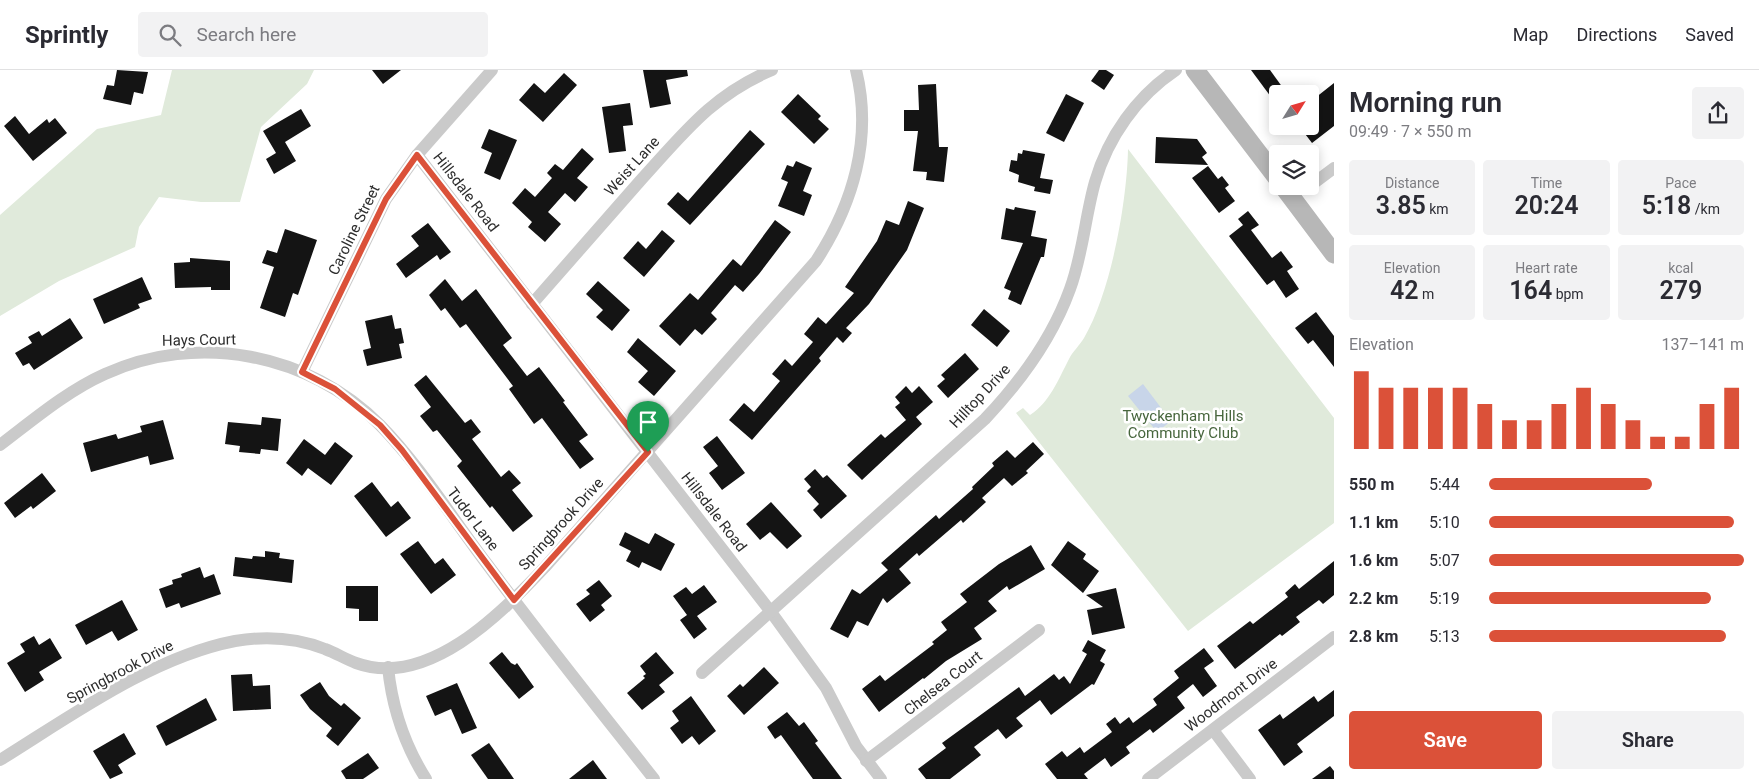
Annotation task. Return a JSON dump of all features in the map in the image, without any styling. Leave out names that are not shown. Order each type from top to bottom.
[{"type":"street","name":"Caroline Street","points":[[302,372],[386,199],[417,155],[492,70]]},
{"type":"street","name":"Weist Lane","points":[[532,304],[709,107],[733,89],[772,70]]},
{"type":"street","name":"Springbrook Drive","points":[[0,760],[109,694],[157,668],[234,641],[262,639],[291,640],[325,649],[357,663],[405,667],[435,658],[460,642],[514,600],[794,288],[829,241],[851,193],[858,168],[863,109],[856,70]]},
{"type":"street","name":"Hilltop Drive","points":[[702,673],[985,419],[1020,379],[1050,335],[1071,288],[1095,183],[1113,139],[1139,102],[1176,70]]},
{"type":"street","points":[[1195,70],[1269,166]]},
{"type":"street","name":"Hillsdale Road","points":[[417,155],[771,612],[826,688],[856,746],[881,779]]},
{"type":"street","points":[[1319,179],[1334,168]]},
{"type":"street","points":[[1290,195],[1334,254]]},
{"type":"street","name":"Hays Court","points":[[0,445],[89,381],[115,369],[150,358],[188,353],[234,354],[279,363],[302,372]]},
{"type":"street","name":"Tudor Lane","points":[[302,372],[335,389],[380,425],[402,450],[514,600],[654,779]]},
{"type":"street","name":"Chelsea Court","points":[[866,761],[1039,630]]},
{"type":"street","name":"Woodmont Drive","points":[[1148,779],[1334,637]]},
{"type":"street","points":[[388,667],[394,710],[402,734],[426,779]]},
{"type":"street","points":[[1212,730],[1250,779]]},
{"type":"green space","points":[[172,70],[314,70],[307,84],[261,127],[240,202],[201,202],[159,197],[139,227],[135,247],[59,281],[0,316],[0,215],[97,129],[161,115]]},
{"type":"green space","name":"Twyckenham Hills Community Club","points":[[1128,149],[1334,418],[1334,523],[1188,631],[1016,413],[1023,408],[1030,415],[1043,404],[1094,319],[1110,272],[1116,246],[1121,220]]},
{"type":"water","points":[[1143,384],[1171,421],[1157,432],[1128,396]]},
{"type":"building","points":[[117,70],[148,72],[143,94],[134,92],[131,105],[103,99],[107,85],[114,86]]},
{"type":"building","points":[[372,70],[401,70],[383,84]]},
{"type":"building","points":[[643,70],[687,70],[688,76],[666,80],[671,104],[650,108]]},
{"type":"building","points":[[1099,70],[1106,70],[1114,75],[1104,90],[1091,81]]},
{"type":"building","points":[[1251,70],[1270,70],[1281,85],[1269,85],[1269,94]]},
{"type":"building","points":[[564,73],[577,85],[543,122],[519,100],[534,83],[545,93]]},
{"type":"building","points":[[1334,83],[1334,126],[1312,143],[1306,135],[1319,135],[1319,95]]},
{"type":"building","points":[[936,84],[939,147],[948,147],[944,182],[926,180],[927,172],[913,171],[918,131],[904,131],[904,110],[919,110],[918,85]]},
{"type":"building","points":[[798,94],[821,116],[818,119],[829,129],[814,144],[781,112]]},
{"type":"building","points":[[1066,94],[1084,103],[1064,142],[1046,133]]},
{"type":"building","points":[[630,103],[633,125],[623,126],[626,151],[609,153],[602,107]]},
{"type":"building","points":[[301,109],[311,126],[285,142],[296,161],[274,174],[266,159],[276,153],[263,131]]},
{"type":"building","points":[[15,116],[29,134],[47,119],[49,123],[55,118],[67,133],[33,161],[4,126]]},
{"type":"building","points":[[489,129],[517,140],[500,180],[484,173],[492,153],[481,148]]},
{"type":"building","points":[[750,130],[765,144],[690,225],[667,204],[678,192],[688,201]]},
{"type":"building","points":[[1156,137],[1197,139],[1207,153],[1202,157],[1208,165],[1155,163]]},
{"type":"building","points":[[582,148],[594,159],[577,178],[588,187],[575,202],[565,193],[548,212],[561,224],[545,242],[528,227],[532,222],[512,203],[525,188],[535,197],[552,178],[547,173],[555,164],[563,170]]},
{"type":"building","points":[[1023,150],[1045,154],[1040,178],[1053,180],[1050,194],[1034,191],[1035,187],[1018,182],[1019,175],[1009,171],[1011,160],[1017,161],[1018,153],[1022,154]]},
{"type":"building","points":[[796,161],[812,168],[803,191],[812,195],[804,216],[778,206],[788,182],[781,179],[787,165],[793,167]]},
{"type":"building","points":[[1208,166],[1218,179],[1222,176],[1229,185],[1225,188],[1235,201],[1219,213],[1192,178]]},
{"type":"building","points":[[908,201],[924,208],[907,250],[869,304],[846,328],[852,333],[843,343],[837,337],[819,358],[821,361],[752,440],[729,420],[744,403],[754,412],[780,381],[772,374],[785,359],[792,366],[813,342],[804,334],[818,317],[826,324],[854,293],[845,287],[877,241],[886,220],[899,225]]},
{"type":"building","points":[[1015,207],[1036,211],[1031,236],[1047,239],[1044,257],[1041,257],[1021,305],[1008,299],[1011,291],[1004,288],[1023,243],[1001,239],[1006,208],[1014,210]]},
{"type":"building","points":[[1248,211],[1259,225],[1251,230],[1272,258],[1281,251],[1293,267],[1287,271],[1299,289],[1286,298],[1274,280],[1267,285],[1229,236],[1243,225],[1238,219]]},
{"type":"building","points":[[775,220],[791,232],[743,292],[735,285],[711,313],[717,319],[702,335],[695,329],[680,346],[659,326],[690,293],[698,300],[733,259],[741,266]]},
{"type":"building","points":[[428,223],[451,252],[440,260],[437,255],[406,278],[396,264],[419,246],[411,236]]},
{"type":"building","points":[[285,229],[317,240],[298,295],[293,293],[285,317],[260,308],[274,267],[262,263],[267,250],[277,253]]},
{"type":"building","points":[[662,230],[675,241],[644,277],[623,258],[638,241],[646,249]]},
{"type":"building","points":[[190,258],[230,261],[230,290],[211,290],[211,287],[175,288],[174,263],[190,262]]},
{"type":"building","points":[[142,277],[152,299],[138,304],[140,308],[104,324],[93,299]]},
{"type":"building","points":[[445,279],[462,301],[476,289],[512,338],[503,345],[527,376],[539,367],[588,435],[579,441],[594,459],[580,469],[542,418],[534,424],[509,389],[513,386],[466,324],[460,328],[445,308],[441,311],[429,295]]},
{"type":"building","points":[[598,281],[630,310],[612,331],[596,317],[603,310],[586,294]]},
{"type":"building","points":[[984,309],[1010,331],[997,347],[971,325]]},
{"type":"building","points":[[1316,312],[1334,336],[1334,367],[1313,340],[1308,344],[1295,328]]},
{"type":"building","points":[[392,315],[395,329],[401,328],[404,343],[399,344],[402,358],[367,366],[363,350],[371,348],[365,321]]},
{"type":"building","points":[[70,318],[83,338],[34,370],[29,363],[23,366],[15,353],[32,343],[28,337],[39,331],[42,336]]},
{"type":"building","points":[[638,338],[676,371],[654,396],[638,382],[648,371],[627,352]]},
{"type":"building","points":[[965,353],[979,369],[948,398],[937,386],[945,379],[941,375]]},
{"type":"building","points":[[426,375],[465,423],[471,419],[481,432],[472,439],[501,477],[509,470],[521,483],[512,490],[533,516],[513,532],[492,506],[490,508],[457,466],[462,461],[437,430],[433,432],[420,416],[431,407],[414,385]]},
{"type":"building","points":[[906,386],[912,393],[919,386],[933,402],[916,417],[922,424],[862,480],[847,465],[881,434],[885,438],[906,420],[895,407],[900,403],[895,397]]},
{"type":"building","points":[[262,417],[281,419],[278,451],[261,449],[260,454],[239,452],[240,446],[225,444],[228,422],[261,425]]},
{"type":"building","points":[[163,420],[174,459],[150,465],[148,456],[91,472],[83,443],[116,434],[118,439],[142,432],[140,426]]},
{"type":"building","points":[[717,436],[745,473],[722,490],[709,473],[718,466],[703,447]]},
{"type":"building","points":[[304,439],[325,455],[335,442],[353,456],[331,485],[308,468],[302,476],[286,463]]},
{"type":"building","points":[[1033,442],[1044,454],[1026,471],[1028,473],[1012,486],[1004,478],[982,498],[986,502],[963,523],[961,520],[919,556],[917,553],[899,569],[911,583],[887,603],[883,598],[868,626],[857,621],[848,638],[830,629],[852,589],[860,594],[888,570],[881,563],[936,515],[939,519],[973,489],[972,487],[994,466],[992,463],[1007,450],[1015,458]]},
{"type":"building","points":[[815,469],[823,478],[827,475],[847,496],[821,519],[813,510],[819,504],[807,491],[811,487],[804,479]]},
{"type":"building","points":[[42,473],[56,491],[33,509],[31,506],[15,518],[4,503]]},
{"type":"building","points":[[372,482],[391,507],[398,501],[411,518],[386,537],[354,496]]},
{"type":"building","points":[[771,502],[802,536],[787,549],[770,532],[760,540],[746,524]]},
{"type":"building","points":[[625,532],[649,544],[655,533],[675,544],[661,571],[642,562],[639,568],[626,561],[631,551],[619,545]]},
{"type":"building","points":[[418,541],[435,564],[443,558],[456,575],[431,594],[400,554]]},
{"type":"building","points":[[1068,541],[1086,554],[1083,559],[1099,571],[1083,593],[1051,565]]},
{"type":"building","points":[[1031,545],[1045,569],[1009,590],[1007,586],[988,601],[997,611],[974,628],[982,639],[946,661],[879,712],[862,689],[880,675],[885,681],[934,644],[932,642],[947,630],[941,622],[967,602],[960,594],[999,564]]},
{"type":"building","points":[[265,551],[280,553],[279,558],[294,560],[292,583],[233,576],[235,557],[252,559],[253,556],[265,557]]},
{"type":"building","points":[[1334,561],[1334,595],[1323,604],[1319,600],[1296,617],[1300,622],[1282,636],[1280,634],[1235,669],[1217,646],[1250,621],[1253,624],[1288,597],[1285,593],[1295,584],[1299,589]]},
{"type":"building","points":[[200,567],[204,578],[214,574],[221,594],[181,608],[179,603],[166,608],[159,589],[173,584],[172,580],[182,577],[181,574]]},
{"type":"building","points":[[599,580],[612,596],[601,605],[605,610],[590,622],[576,604],[590,594],[586,590]]},
{"type":"building","points":[[704,585],[717,602],[697,616],[707,629],[694,639],[680,620],[687,615],[673,596],[686,587],[692,594]]},
{"type":"building","points":[[346,586],[378,586],[378,621],[359,621],[359,609],[346,608]]},
{"type":"building","points":[[1116,588],[1125,628],[1092,635],[1087,610],[1103,607],[1086,595]]},
{"type":"building","points":[[122,600],[138,630],[118,641],[112,631],[86,645],[75,625]]},
{"type":"building","points":[[34,636],[39,645],[50,638],[62,658],[39,672],[44,680],[25,692],[7,663],[25,652],[20,644]]},
{"type":"building","points":[[1088,640],[1106,650],[1100,661],[1105,664],[1094,685],[1092,684],[1051,715],[1040,700],[1016,718],[1023,726],[1006,739],[998,729],[974,747],[981,755],[950,779],[926,779],[918,769],[946,748],[942,743],[1019,687],[1025,696],[1054,674],[1059,680],[1064,676],[1070,684],[1087,654],[1082,651]]},
{"type":"building","points":[[1204,648],[1214,661],[1204,668],[1217,686],[1203,697],[1193,684],[1177,697],[1185,708],[1153,733],[1150,729],[1126,747],[1130,753],[1111,767],[1105,758],[1084,774],[1088,779],[1057,779],[1045,764],[1062,751],[1067,757],[1080,747],[1084,753],[1112,732],[1106,724],[1115,717],[1120,724],[1129,717],[1133,723],[1157,705],[1153,699],[1179,678],[1174,671]]},
{"type":"building","points":[[502,652],[511,663],[515,665],[517,663],[534,687],[519,699],[489,663]]},
{"type":"building","points":[[656,652],[674,673],[659,685],[665,692],[642,710],[627,693],[645,678],[643,676],[646,674],[640,666]]},
{"type":"building","points":[[764,667],[779,683],[744,715],[727,696],[740,684],[743,687]]},
{"type":"building","points":[[252,674],[253,686],[270,685],[271,709],[233,711],[231,675]]},
{"type":"building","points":[[320,682],[329,696],[341,706],[344,703],[361,718],[338,746],[326,736],[332,728],[310,709],[300,695]]},
{"type":"building","points":[[457,683],[477,728],[462,734],[451,709],[435,716],[426,696]]},
{"type":"building","points":[[1334,690],[1334,716],[1297,744],[1303,752],[1284,766],[1258,730],[1280,714],[1283,719],[1314,696],[1318,702]]},
{"type":"building","points":[[691,696],[716,731],[699,745],[692,736],[682,744],[670,728],[679,721],[672,711]]},
{"type":"building","points":[[206,698],[217,720],[166,746],[156,726]]},
{"type":"building","points":[[787,712],[799,726],[804,722],[818,741],[815,743],[842,779],[813,779],[781,735],[775,739],[767,727]]},
{"type":"building","points":[[124,733],[136,754],[118,765],[123,773],[110,779],[93,751]]},
{"type":"building","points":[[489,743],[514,779],[488,779],[471,755]]},
{"type":"building","points":[[368,753],[379,768],[363,779],[346,779],[341,771]]},
{"type":"building","points":[[593,760],[607,779],[569,779]]},
{"type":"building","points":[[1330,766],[1334,771],[1334,779],[1312,779]]},
{"type":"route","points":[[417,155],[648,452],[514,600],[402,450],[380,425],[335,389],[302,372],[386,199],[400,176],[417,155]]}]
